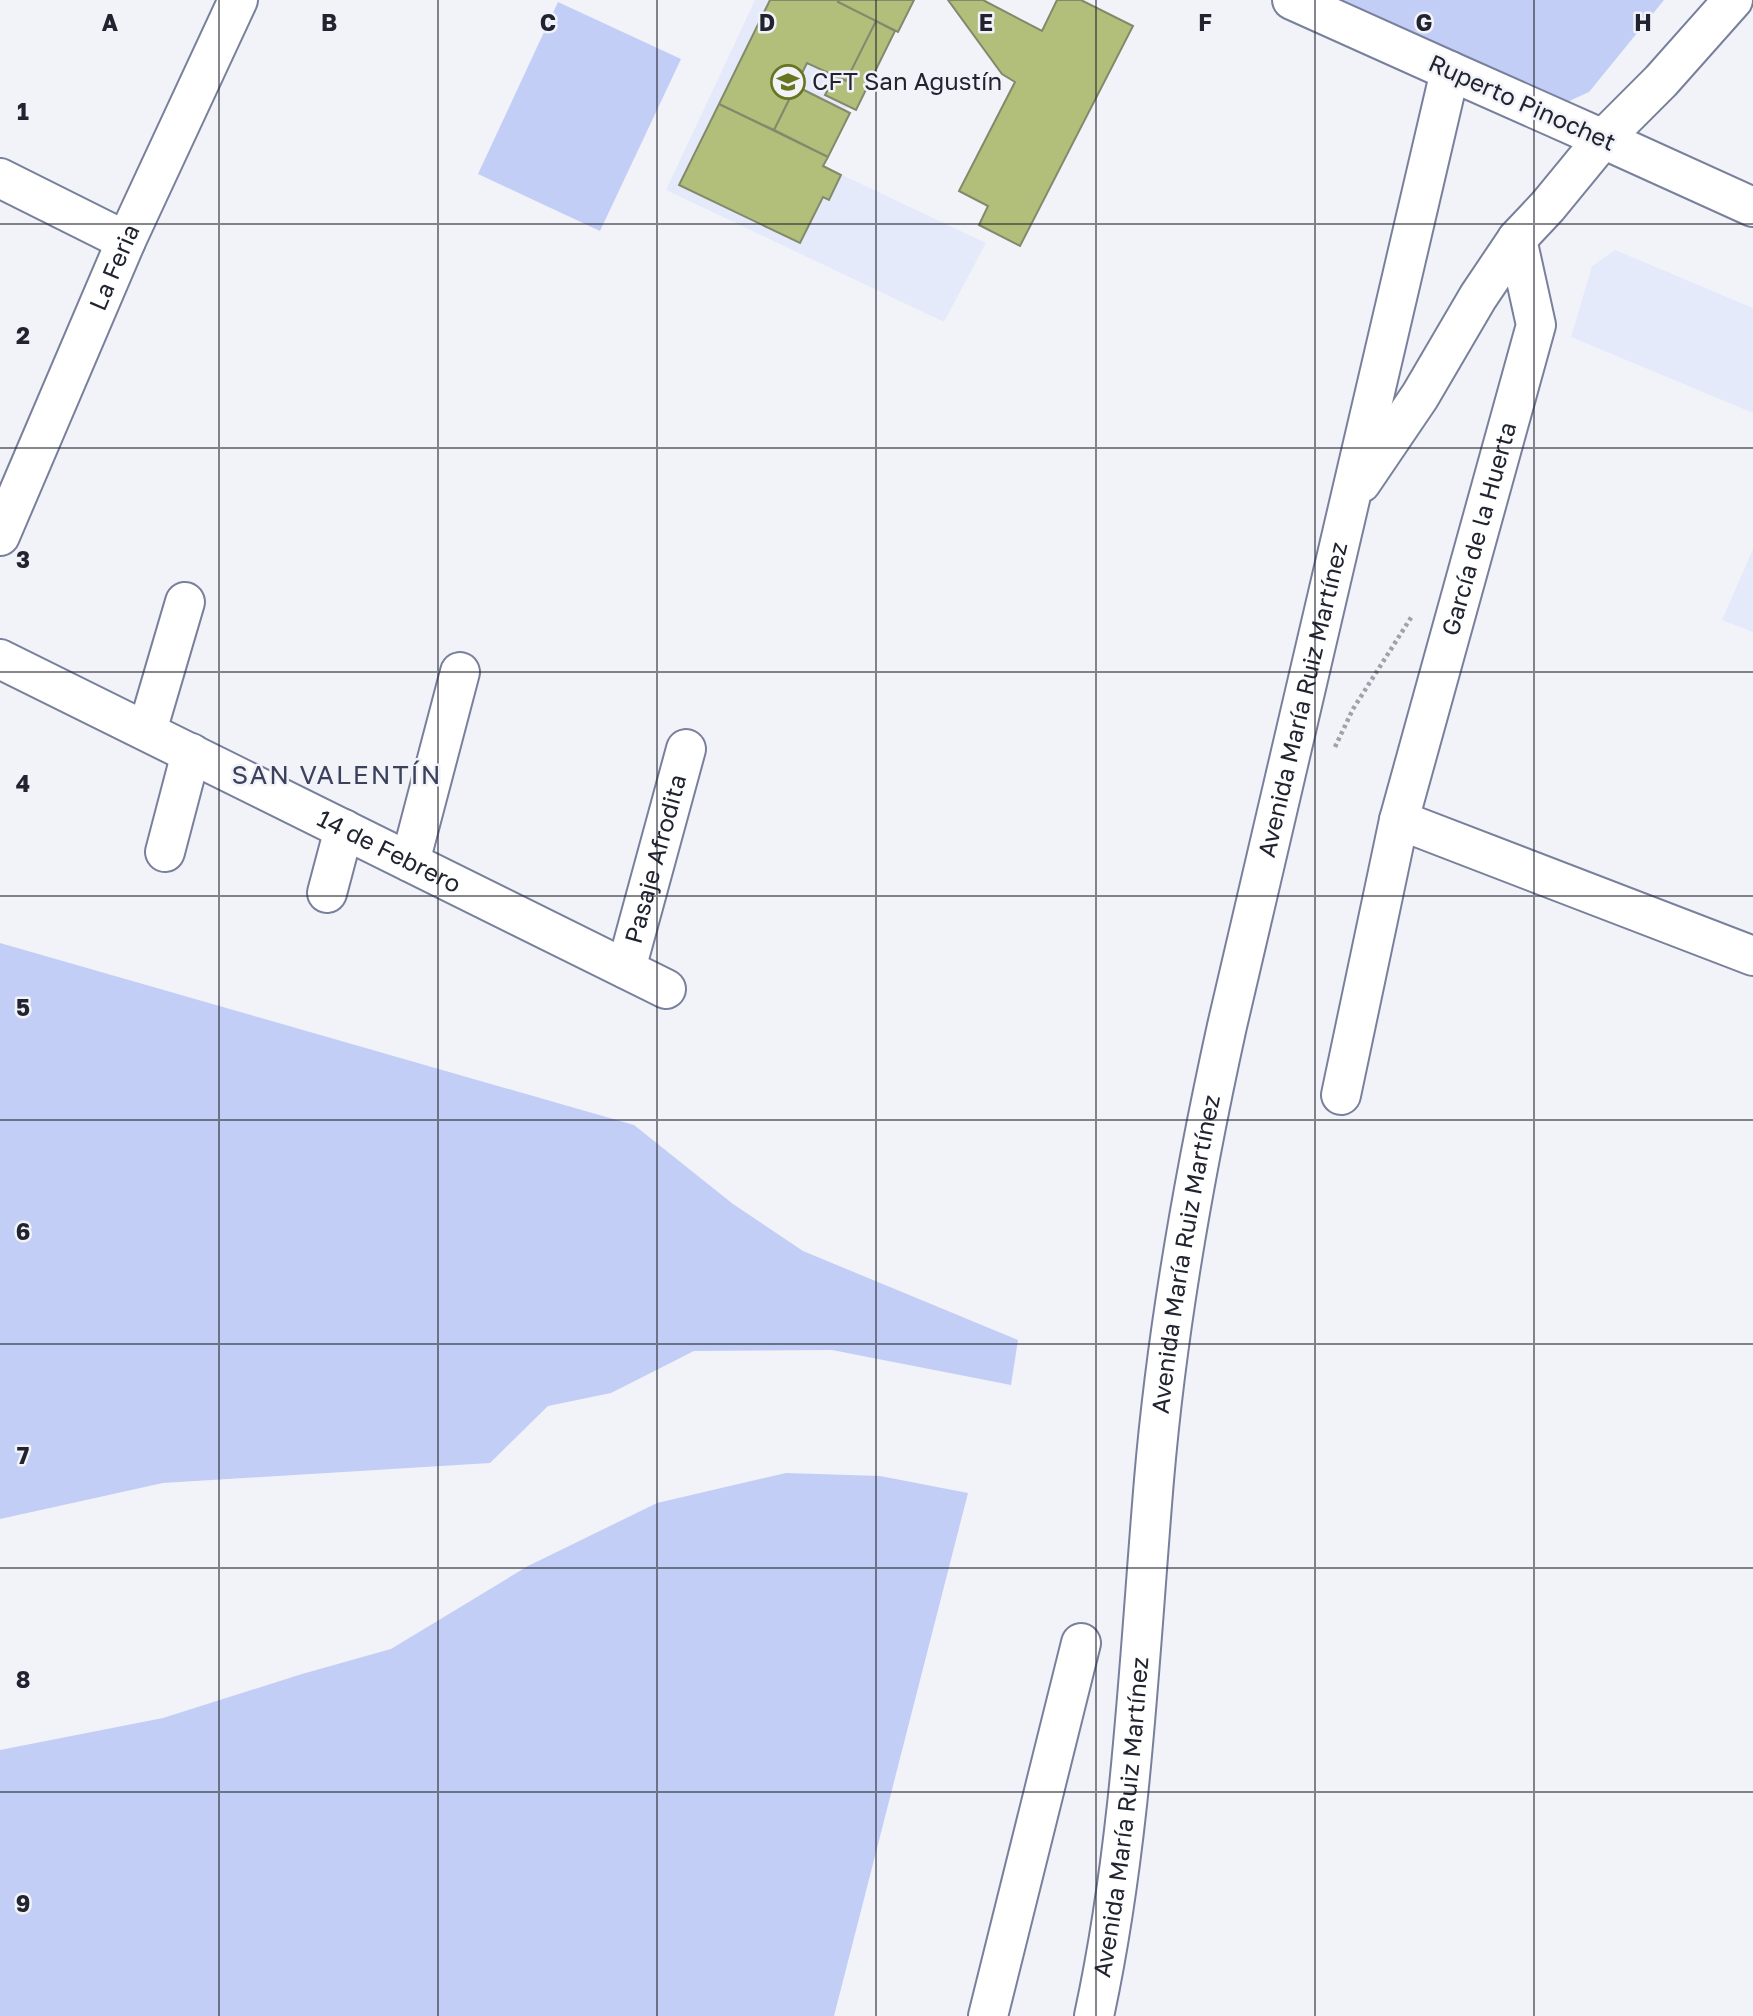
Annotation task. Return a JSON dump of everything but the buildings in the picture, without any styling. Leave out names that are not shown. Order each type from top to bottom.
[{"type":"street","name":"La Feria","points":[[0,536],[126,241],[238,0]]},
{"type":"street","name":"Avenida María Ruiz Martínez","points":[[1348,502],[1420,397],[1478,297],[1517,239],[1603,139],[1661,81],[1733,0]]},
{"type":"street","name":"Ruperto Pinochet","points":[[1298,1],[1603,139],[1749,195]]},
{"type":"street","name":"Avenida María Ruiz Martínez","points":[[1094,2016],[1103,1973],[1135,1735],[1154,1478],[1167,1357],[1205,1124],[1450,71]]},
{"type":"street","points":[[0,178],[126,241]]},
{"type":"street","name":"García de la Huerta","points":[[1341,1095],[1399,820],[1536,325],[1517,239]]},
{"type":"street","points":[[147,732],[186,602]]},
{"type":"street","name":"14 de Febrero","points":[[0,659],[666,989]]},
{"type":"street","points":[[410,862],[460,672]]},
{"type":"street","name":"Pasaje Afrodita","points":[[626,969],[686,749]]},
{"type":"street","points":[[165,852],[191,753]]},
{"type":"street","points":[[1399,820],[1753,956]]},
{"type":"street","points":[[327,893],[344,829]]},
{"type":"street","points":[[988,2016],[1081,1643]]},
{"type":"path","points":[[1332,753],[1353,709],[1418,608]]},
{"type":"shaded area","name":"CFT San Agustín","points":[[755,0],[901,0],[819,164],[986,243],[944,322],[666,190]]},
{"type":"shaded area","points":[[1342,0],[1664,0],[1589,92],[1554,108],[1335,15]]},
{"type":"shaded area","points":[[558,2],[681,59],[600,231],[478,174]]},
{"type":"shaded area","points":[[1615,250],[1753,308],[1753,413],[1571,337],[1592,266]]},
{"type":"shaded area","points":[[1753,549],[1753,632],[1722,620]]},
{"type":"shaded area","points":[[0,943],[634,1125],[733,1204],[803,1251],[1018,1340],[1011,1385],[832,1350],[694,1351],[611,1393],[548,1406],[490,1463],[163,1483],[0,1519]]},
{"type":"shaded area","points":[[786,1473],[880,1476],[968,1493],[834,2016],[0,2016],[0,1750],[163,1718],[391,1649],[528,1566],[657,1503]]},
{"type":"place","name":"CFT San Agustín","points":[[788,82]]},
{"type":"district","name":"SAN VALENTÍN","points":[[337,775]]}]
